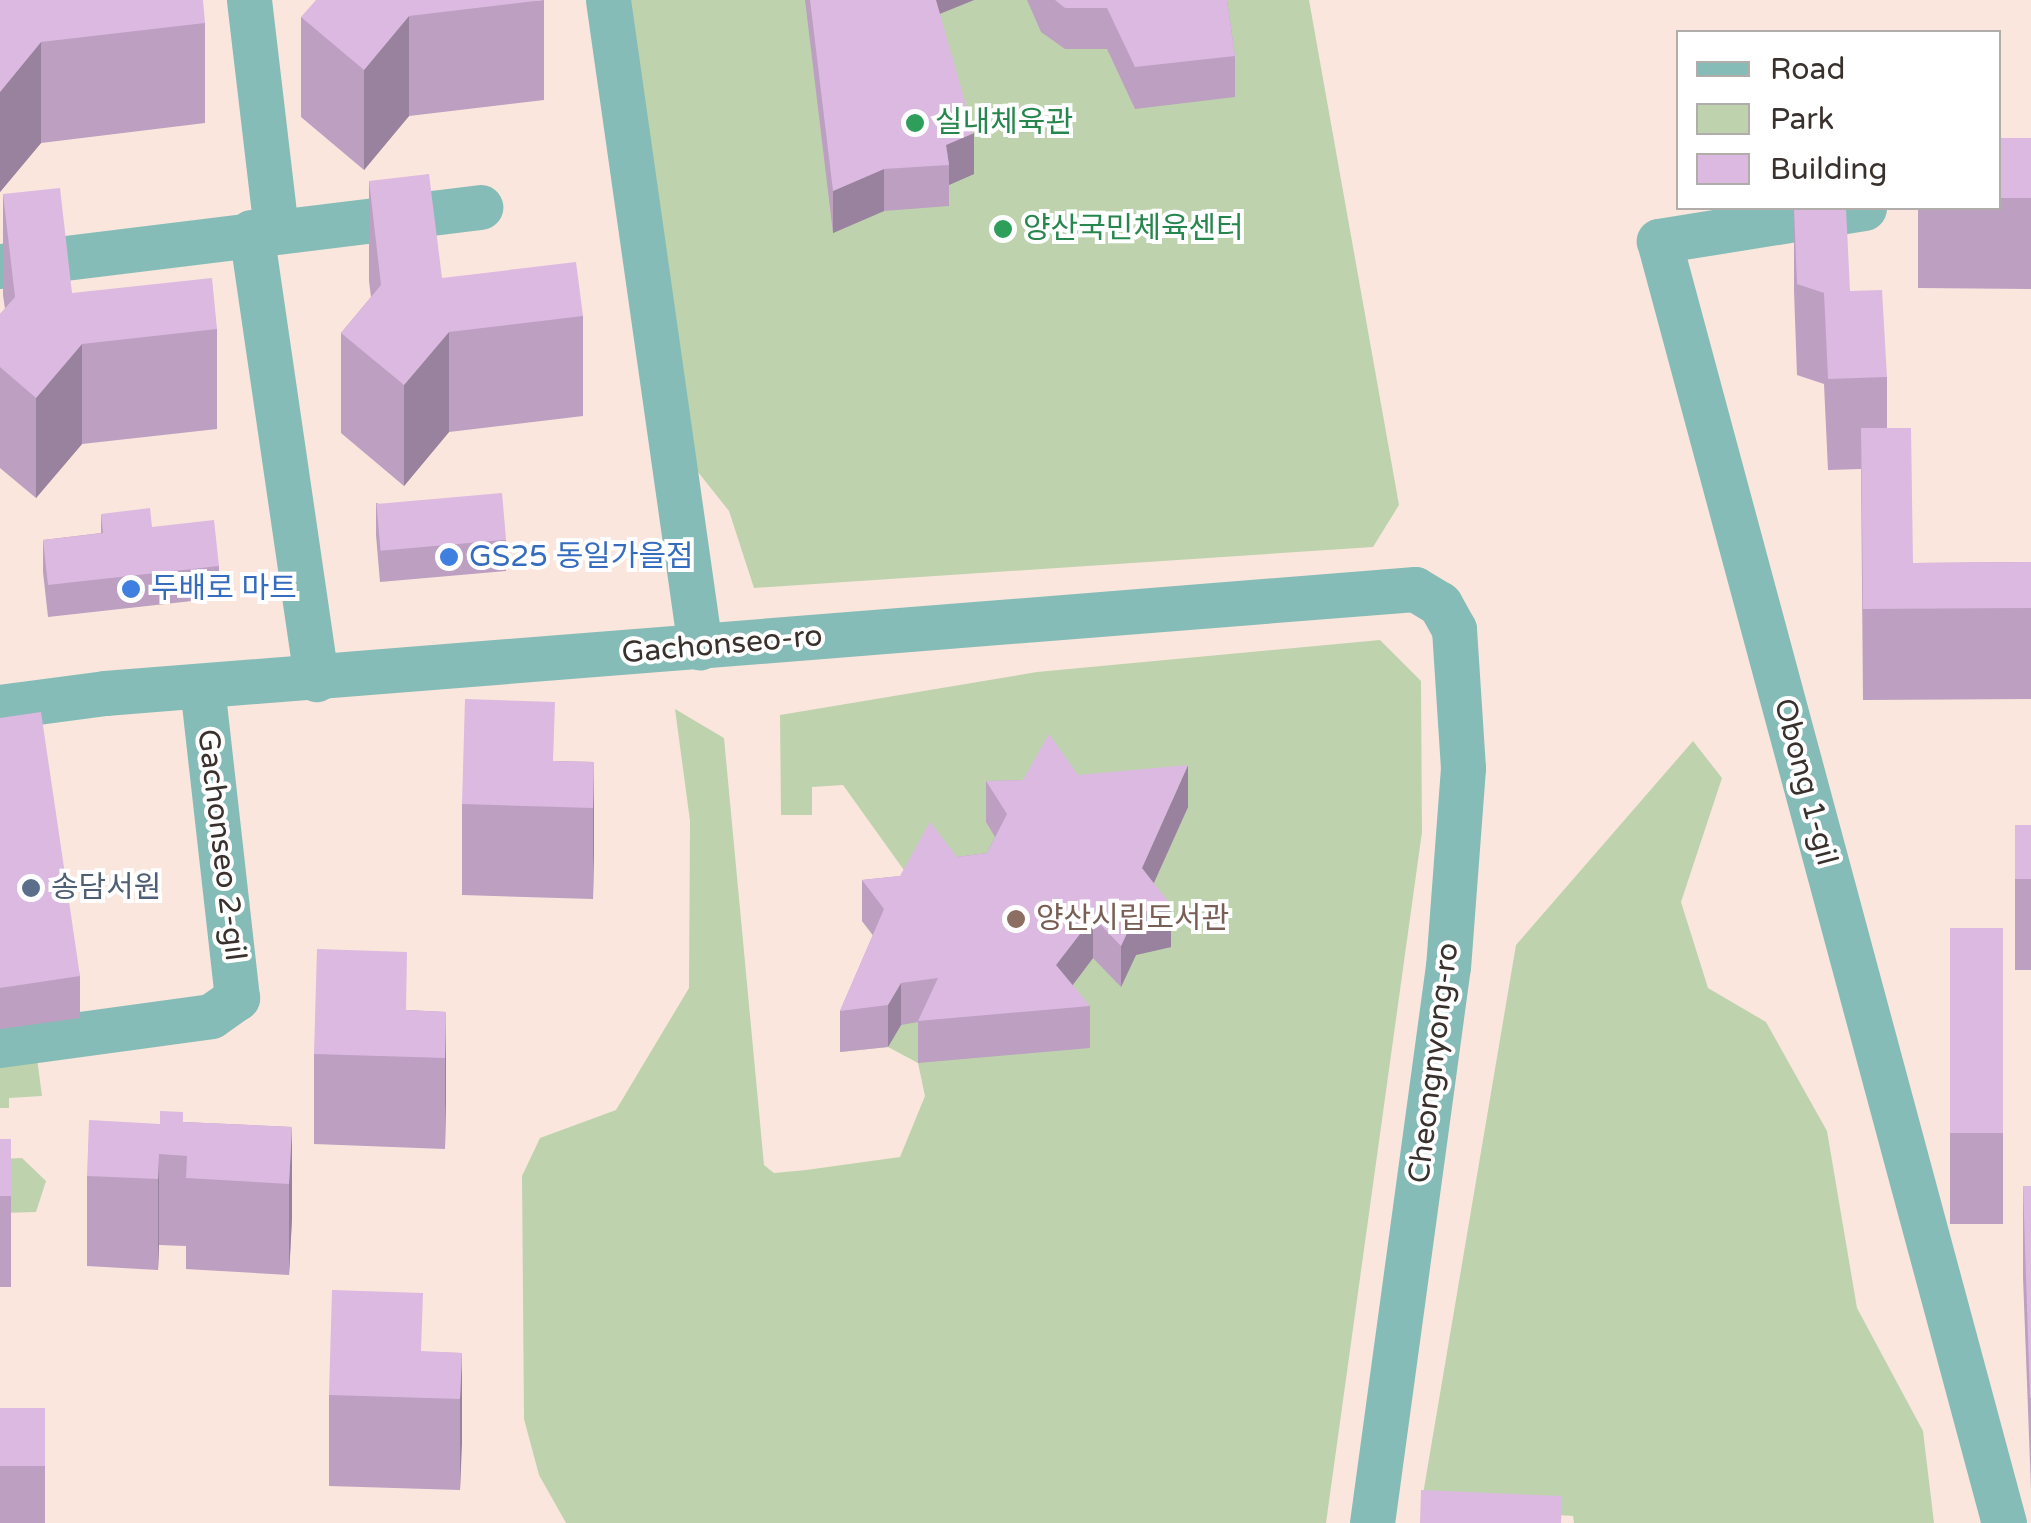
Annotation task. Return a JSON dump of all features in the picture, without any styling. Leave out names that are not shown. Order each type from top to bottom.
[{"type":"street","points":[[249,0],[264,231],[316,679]]},
{"type":"street","points":[[608,0],[700,647]]},
{"type":"street","points":[[0,266],[480,207]]},
{"type":"street","name":"Obong 1-gil","points":[[1852,210],[1659,242],[2004,1523]]},
{"type":"street","name":"Gachonseo-ro","points":[[0,707],[202,686],[1360,589],[1416,590],[1440,604]]},
{"type":"street","name":"Cheongnyong-ro","points":[[1372,1523],[1448,966],[1463,768],[1454,629],[1440,604]]},
{"type":"street","name":"Gachonseo 2-gil","points":[[0,1045],[211,1016],[237,998],[202,686]]},
{"type":"green space","name":"양산국민체육센터","points":[[625,0],[1309,0],[1399,505],[1373,547],[754,588],[729,511],[686,457]]},
{"type":"green space","points":[[1380,640],[1421,681],[1422,832],[1326,1523],[566,1523],[539,1475],[524,1419],[522,1176],[540,1138],[616,1110],[689,988],[690,821],[675,709],[724,738],[764,1165],[774,1173],[806,1170],[900,1157],[925,1096],[918,1063],[888,1047],[840,1052],[884,951],[862,921],[900,917],[916,887],[843,785],[812,787],[812,815],[781,815],[780,715],[1037,672]]},
{"type":"green space","points":[[1693,741],[1722,778],[1681,902],[1708,988],[1766,1022],[1827,1131],[1857,1308],[1923,1431],[1934,1523],[1574,1523],[1573,1516],[1421,1506],[1516,945]]},
{"type":"green space","points":[[37,1058],[42,1096],[9,1098],[9,1108],[0,1108],[0,1062]]},
{"type":"green space","points":[[22,1158],[46,1181],[36,1212],[0,1213],[0,1159]]},
{"type":"building","points":[[0,0],[203,0],[205,23],[41,42],[0,92]]},
{"type":"building","points":[[316,0],[544,0],[409,16],[364,70],[301,17]]},
{"type":"building","points":[[810,0],[936,0],[974,133],[946,145],[949,165],[884,169],[833,191]]},
{"type":"building","points":[[1055,0],[1227,0],[1235,56],[1135,67],[1107,8],[1065,8]]},
{"type":"building","points":[[2001,138],[2031,138],[2031,198],[2001,198]]},
{"type":"building","points":[[429,174],[442,278],[576,262],[583,316],[449,332],[404,385],[341,333],[381,285],[369,181]]},
{"type":"building","points":[[60,188],[72,293],[212,278],[217,329],[82,344],[36,398],[0,367],[0,314],[15,297],[3,194]]},
{"type":"building","points":[[1794,210],[1846,210],[1850,291],[1882,290],[1887,377],[1828,379],[1824,293],[1797,284]]},
{"type":"building","points":[[1861,428],[1911,428],[1913,563],[2031,562],[2031,608],[1863,609]]},
{"type":"building","points":[[502,493],[506,540],[381,551],[376,504]]},
{"type":"building","points":[[150,508],[152,527],[214,520],[219,566],[48,585],[43,540],[103,533],[101,514]]},
{"type":"building","points":[[465,699],[555,702],[553,761],[594,762],[593,808],[462,804]]},
{"type":"building","name":"송담서원","points":[[41,712],[80,976],[0,988],[0,718]]},
{"type":"building","name":"양산시립도서관","points":[[1049,734],[1078,775],[1188,765],[1142,868],[1171,905],[1136,914],[1121,946],[1093,917],[1056,965],[1090,1006],[918,1021],[938,978],[901,983],[888,1005],[840,1011],[884,909],[862,880],[900,876],[930,822],[957,857],[987,853],[1007,814],[986,781],[1023,780]]},
{"type":"building","points":[[2015,825],[2031,825],[2031,879],[2015,879]]},
{"type":"building","points":[[1950,928],[2003,928],[2003,1133],[1950,1133]]},
{"type":"building","points":[[317,949],[407,952],[406,1010],[446,1012],[445,1058],[314,1054]]},
{"type":"building","points":[[160,1111],[183,1112],[183,1122],[292,1127],[289,1184],[186,1178],[187,1156],[159,1154],[158,1179],[87,1176],[89,1120],[160,1124]]},
{"type":"building","points":[[0,1139],[11,1139],[11,1196],[0,1196]]},
{"type":"building","points":[[2023,1186],[2031,1186],[2031,1398],[2030,1398]]},
{"type":"building","points":[[332,1290],[423,1293],[421,1351],[462,1353],[460,1399],[329,1395]]},
{"type":"building","points":[[0,1408],[45,1408],[45,1466],[0,1466]]},
{"type":"building","points":[[1421,1490],[1562,1496],[1561,1523],[1420,1523]]},
{"type":"place","name":"실내체육관","points":[[915,123]]},
{"type":"place","name":"양산국민체육센터","points":[[1003,229]]},
{"type":"place","name":"GS25 동일가을점","points":[[449,557]]},
{"type":"place","name":"두배로 마트","points":[[131,589]]},
{"type":"place","name":"송담서원","points":[[31,888]]},
{"type":"place","name":"양산시립도서관","points":[[1016,919]]}]
